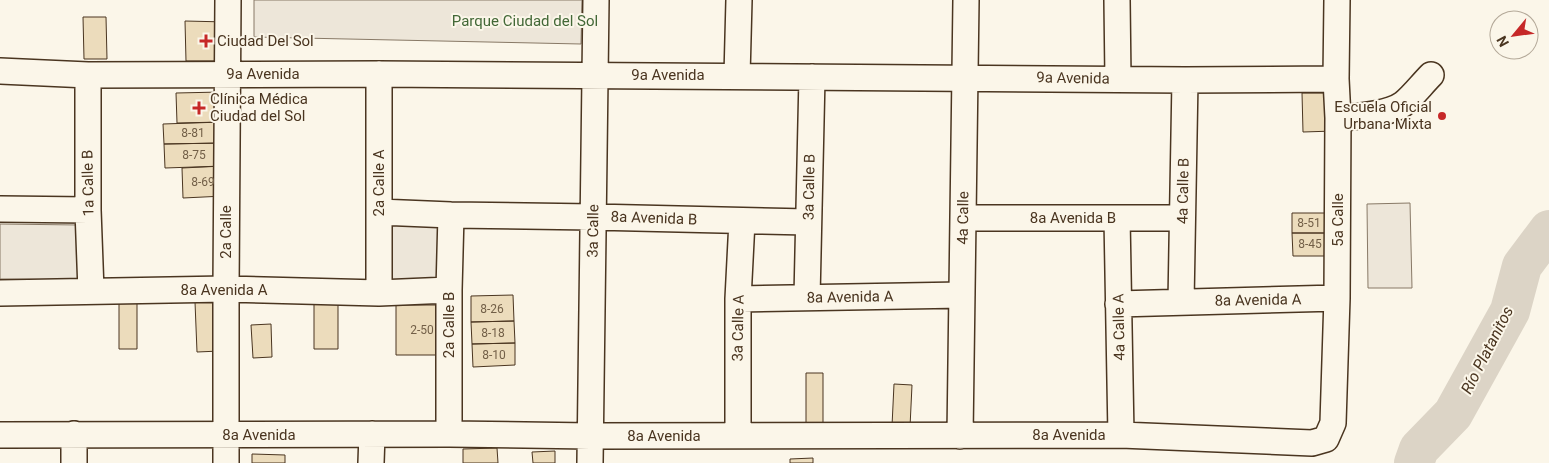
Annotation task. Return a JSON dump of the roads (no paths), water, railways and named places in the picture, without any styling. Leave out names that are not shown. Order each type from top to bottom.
[{"type":"street","name":"2a Calle","points":[[226,463],[228,0]]},
{"type":"street","name":"3a Calle","points":[[590,463],[596,0]]},
{"type":"street","points":[[737,76],[739,0]]},
{"type":"street","name":"4a Calle","points":[[960,436],[966,0]]},
{"type":"street","points":[[1117,0],[1118,79]]},
{"type":"street","name":"5a Calle","points":[[1326,438],[1333,423],[1337,298],[1338,118],[1336,79],[1338,0]]},
{"type":"street","name":"9a Avenida","points":[[0,71],[88,75],[379,74],[1184,80],[1336,79]]},
{"type":"street","name":"2a Calle A","points":[[379,74],[379,293]]},
{"type":"street","name":"1a Calle B","points":[[88,75],[88,210],[91,291]]},
{"type":"street","points":[[1338,118],[1380,113],[1402,105],[1431,75]]},
{"type":"street","name":"3a Calle B","points":[[807,297],[812,77]]},
{"type":"street","name":"4a Calle B","points":[[1180,302],[1184,80]]},
{"type":"street","points":[[0,209],[88,210]]},
{"type":"street","name":"8a Avenida B","points":[[380,212],[808,222]]},
{"type":"street","name":"2a Calle B","points":[[449,434],[451,215]]},
{"type":"street","name":"8a Avenida B","points":[[963,218],[1182,218]]},
{"type":"street","name":"4a Calle A","points":[[1117,218],[1121,435]]},
{"type":"street","name":"3a Calle A","points":[[738,436],[738,299],[742,221]]},
{"type":"street","name":"8a Avenida A","points":[[0,292],[226,289],[379,293],[449,290]]},
{"type":"street","name":"8a Avenida A","points":[[738,299],[962,295]]},
{"type":"street","name":"8a Avenida A","points":[[1118,304],[1337,298]]},
{"type":"street","points":[[74,434],[74,463]]},
{"type":"street","points":[[371,463],[372,434]]},
{"type":"street","name":"8a Avenida","points":[[0,435],[1121,435],[1312,443],[1326,438]]},
{"type":"waterway","name":"Río Platanitos","points":[[1414,463],[1419,449],[1453,414],[1510,311],[1522,266],[1549,230]]},
{"type":"place","name":"Ciudad Del Sol","points":[[206,41]]},
{"type":"place","name":"Clínica Médica Ciudad del Sol","points":[[199,108]]},
{"type":"place","name":"Escuela Oficial Urbana Mixta","points":[[1442,116]]},
{"type":"park label","name":"Parque Ciudad del Sol","points":[[525,21]]}]
